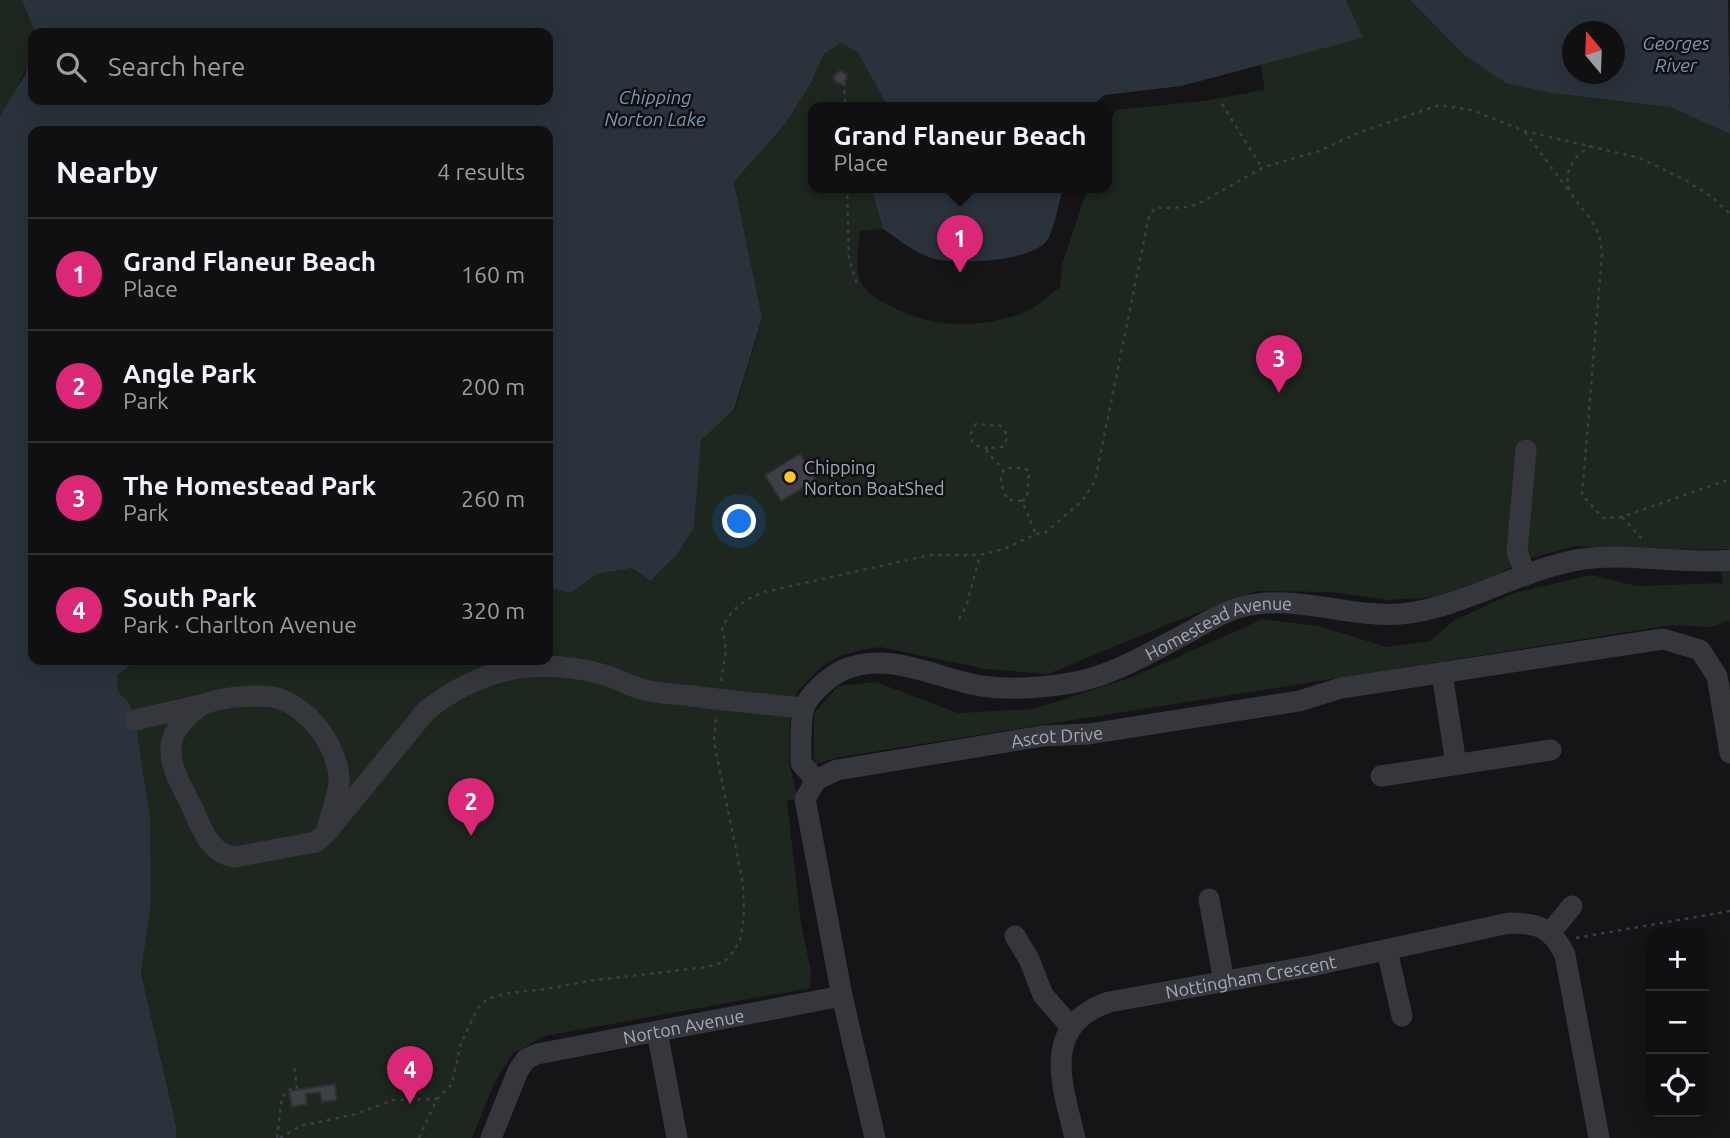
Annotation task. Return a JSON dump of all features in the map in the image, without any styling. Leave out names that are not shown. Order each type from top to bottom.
[{"type":"street","points":[[1526,450],[1517,551],[1526,575]]},
{"type":"street","name":"Homestead Avenue","points":[[803,708],[822,683],[840,671],[868,662],[911,667],[984,686],[1010,688],[1069,684],[1126,665],[1213,618],[1238,608],[1264,603],[1292,603],[1379,614],[1403,613],[1427,609],[1562,563],[1608,557],[1682,561],[1730,560]]},
{"type":"street","name":"Ascot Drive","points":[[816,780],[837,770],[1043,736],[1089,734],[1299,701],[1340,688],[1663,639],[1700,650],[1717,676],[1730,752]]},
{"type":"street","points":[[203,704],[179,725],[171,746],[174,769],[207,841],[222,855],[234,857],[316,842],[426,712],[468,683],[493,673],[516,668],[572,667],[607,676],[645,691],[803,708],[801,763],[816,780],[805,799],[842,996],[875,1138]]},
{"type":"street","points":[[1443,673],[1455,764]]},
{"type":"street","points":[[135,720],[252,695],[278,698],[303,712],[323,732],[340,778],[349,787],[363,787]]},
{"type":"street","points":[[1381,776],[1551,750]]},
{"type":"street","points":[[326,833],[340,778]]},
{"type":"street","points":[[1209,899],[1224,982]]},
{"type":"street","points":[[1572,906],[1554,937],[1569,970],[1599,1138]]},
{"type":"street","name":"Nottingham Crescent","points":[[1071,1027],[1094,1007],[1109,1002],[1387,950],[1509,923],[1540,926],[1554,937]]},
{"type":"street","points":[[1015,936],[1029,959],[1042,995],[1071,1027],[1062,1046],[1060,1070],[1075,1138]]},
{"type":"street","points":[[1387,950],[1402,1016]]},
{"type":"street","name":"Norton Avenue","points":[[491,1138],[518,1071],[526,1059],[537,1054],[842,996]]},
{"type":"street","points":[[657,1031],[677,1138]]},
{"type":"path","points":[[844,82],[845,102]]},
{"type":"path","points":[[1222,104],[1262,168]]},
{"type":"path","points":[[419,1138],[437,1099],[452,1084],[461,1042],[478,1008],[487,999],[508,993],[589,981],[706,967],[724,962],[733,952],[740,941],[744,917],[743,884],[714,742],[726,650],[722,627],[732,610],[764,592],[930,555],[980,555],[1004,549],[1036,534],[1045,533],[1082,501],[1095,481],[1149,216],[1155,208],[1198,204],[1262,168],[1306,156],[1358,133],[1439,105],[1472,110],[1524,131],[1640,158],[1687,181],[1712,197],[1730,214]]},
{"type":"path","points":[[1524,131],[1584,208],[1600,238],[1602,254],[1582,495],[1603,518],[1622,517],[1730,479]]},
{"type":"path","points":[[1571,194],[1567,178],[1571,164],[1580,150],[1592,146]]},
{"type":"path","points":[[847,193],[849,260],[857,284]]},
{"type":"path","points":[[976,424],[1001,426],[1005,430],[1007,438],[1003,447],[988,448],[976,446],[972,441],[971,433],[976,424]]},
{"type":"path","points":[[988,448],[988,454],[1003,469],[1024,468],[1029,471],[1027,498],[1022,501],[1009,500],[1002,488],[1003,469]]},
{"type":"path","points":[[1022,501],[1036,534]]},
{"type":"path","points":[[1622,517],[1650,548]]},
{"type":"path","points":[[959,618],[966,607],[980,555]]},
{"type":"path","points":[[1554,937],[1730,911]]},
{"type":"path","points":[[278,1138],[282,1097],[289,1090],[297,1089],[294,1065]]},
{"type":"path","points":[[278,1138],[300,1126],[356,1114],[394,1100],[437,1099]]},
{"type":"shaded area","points":[[0,0],[22,0],[33,28],[28,28],[28,63],[0,115]]},
{"type":"shaded area","points":[[1346,0],[1410,0],[1463,54],[1551,93],[1670,107],[1730,134],[1730,549],[1630,550],[1576,546],[1531,558],[1438,597],[1388,600],[1332,592],[1257,591],[1048,674],[986,669],[880,647],[840,656],[822,666],[798,691],[790,720],[789,763],[798,799],[787,800],[801,924],[811,971],[810,988],[545,1036],[512,1054],[494,1084],[472,1138],[176,1138],[176,1125],[141,973],[151,904],[117,675],[131,665],[553,665],[553,589],[571,593],[597,574],[632,568],[650,581],[676,556],[694,528],[701,439],[735,410],[762,319],[734,182],[786,123],[811,83],[824,54],[841,43],[858,53],[885,102],[808,102],[808,193],[873,193],[883,229],[860,231],[857,262],[860,280],[871,294],[913,316],[945,323],[977,324],[1025,312],[1060,287],[1062,265],[1086,193],[1112,193],[1112,118],[1115,110],[1203,101],[1265,90],[1261,65],[1362,38]]},
{"type":"shaded area","points":[[1730,567],[1730,623],[1729,620],[1712,627],[1672,625],[840,757],[816,764],[814,759],[814,713],[838,686],[876,682],[958,713],[1034,709],[1135,676],[1263,619],[1319,626],[1386,647],[1430,641],[1453,621],[1514,593],[1591,575],[1637,586],[1723,583],[1721,569]]},
{"type":"water","name":"Chipping Norton Lake","points":[[22,0],[1346,0],[1363,38],[1181,86],[1104,95],[1096,102],[885,102],[858,53],[841,43],[824,54],[811,83],[786,123],[734,182],[762,318],[734,410],[701,440],[694,528],[676,556],[650,581],[632,568],[597,574],[571,593],[553,589],[553,126],[28,126],[28,665],[131,665],[117,675],[118,692],[129,703],[135,720],[150,817],[151,904],[141,973],[176,1125],[176,1138],[0,1138],[0,115],[25,75],[28,63],[28,105],[553,105],[553,28],[33,28]]},
{"type":"water","name":"Georges River","points":[[1410,0],[1728,0],[1730,134],[1670,107],[1551,93],[1506,83],[1463,54]]},
{"type":"water","points":[[1062,193],[1050,234],[1040,247],[1011,257],[973,261],[940,260],[911,248],[883,229],[873,194]]},
{"type":"building","points":[[840,71],[846,74],[847,79],[842,84],[835,82],[834,76]]},
{"type":"building","name":"Chipping Norton BoatShed","points":[[800,454],[816,480],[781,501],[765,475]]},
{"type":"building","points":[[335,1084],[337,1100],[322,1102],[320,1092],[306,1094],[307,1104],[292,1107],[289,1091]]},
{"type":"place","name":"Grand Flaneur Beach","points":[[960,273]]},
{"type":"place","name":"The Homestead Park","points":[[1279,393]]},
{"type":"place","name":"Chipping Norton BoatShed","points":[[790,477]]},
{"type":"place","name":"Angle Park","points":[[471,836]]},
{"type":"place","name":"South Park","points":[[410,1104]]}]
